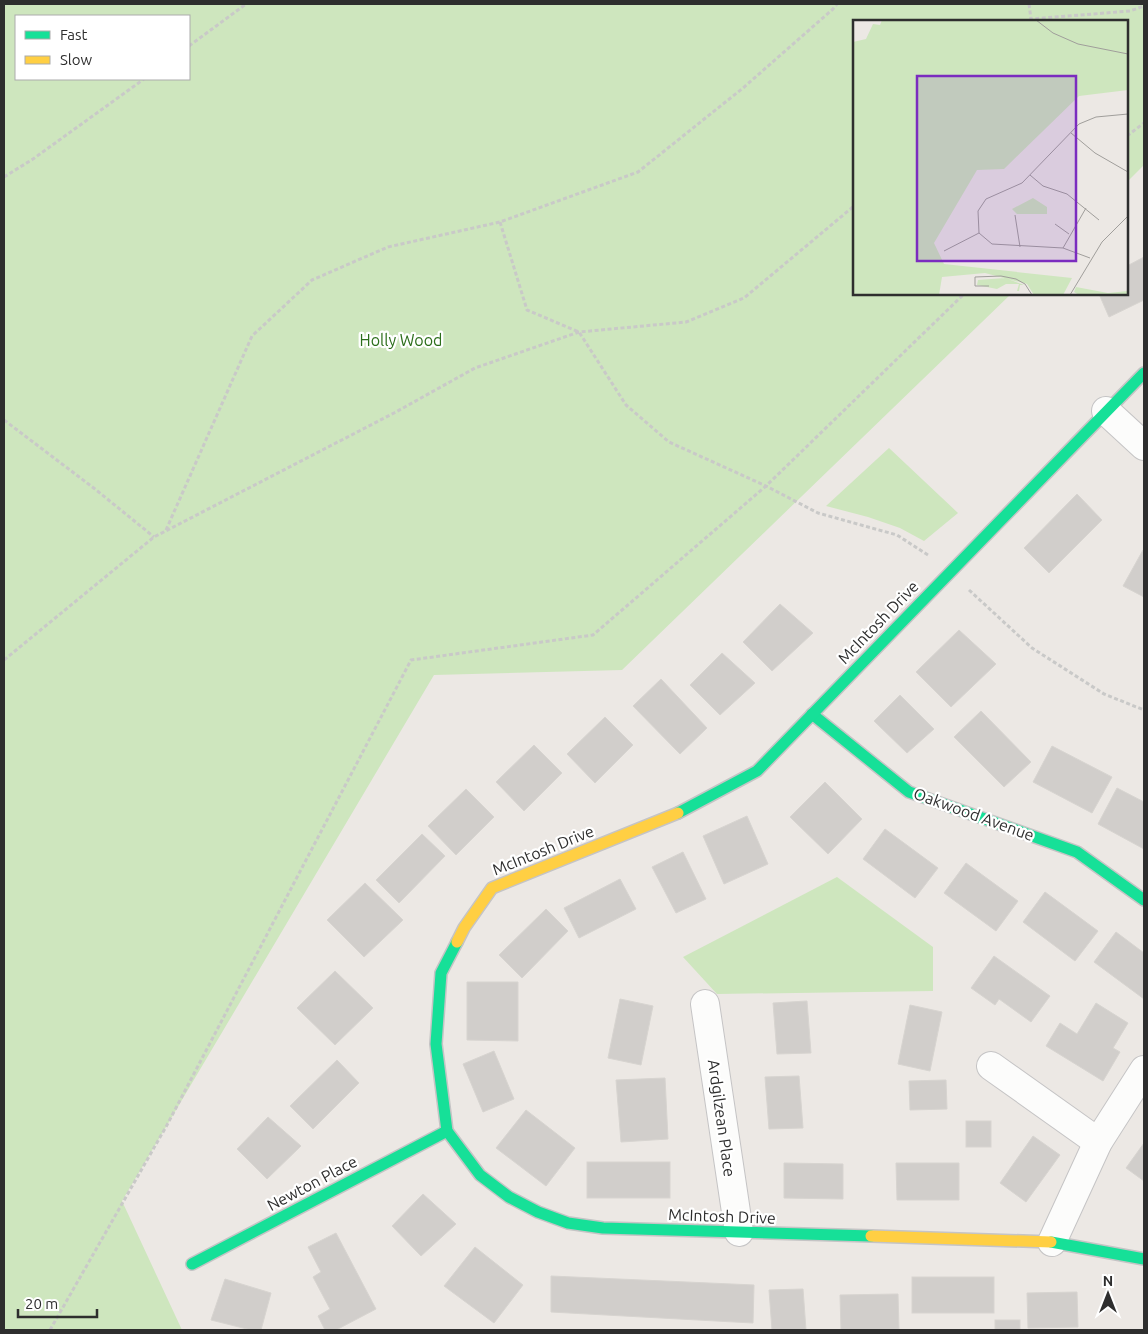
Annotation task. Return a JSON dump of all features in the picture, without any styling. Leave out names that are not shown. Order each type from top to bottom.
[{"type":"street","name":"McIntosh Drive","points":[[1144,373],[757,772],[680,812],[492,888],[464,928],[441,973],[436,1044],[447,1131],[480,1175],[509,1197],[538,1212],[568,1223],[604,1228],[1052,1242],[1144,1259]]},
{"type":"street","points":[[1106,411],[1144,446]]},
{"type":"street","name":"Oakwood Avenue","points":[[812,714],[909,792],[1077,852],[1144,900]]},
{"type":"street","name":"Ardgilzean Place","points":[[705,1004],[739,1232]]},
{"type":"street","points":[[991,1066],[1098,1142]]},
{"type":"street","points":[[1052,1242],[1098,1142],[1144,1070]]},
{"type":"street","name":"Newton Place","points":[[192,1264],[447,1131]]},
{"type":"path","points":[[190,45],[246,4]]},
{"type":"path","points":[[166,531],[252,336],[312,280],[388,247],[500,222],[638,172],[743,88],[833,10],[837,4]]},
{"type":"path","points":[[1029,4],[1030,20],[1130,11],[1144,6]]},
{"type":"path","points":[[4,178],[143,80]]},
{"type":"path","points":[[1128,135],[1144,123]]},
{"type":"path","points":[[4,660],[154,537],[394,413],[475,368],[579,332],[686,322],[744,298],[853,207]]},
{"type":"path","points":[[500,222],[527,310],[579,332],[626,405],[669,442],[766,486],[818,513],[897,535],[925,552],[949,572],[1032,648],[1104,694],[1144,710]]},
{"type":"path","points":[[50,1330],[168,1125],[411,660],[593,635],[766,486],[963,295]]},
{"type":"path","points":[[4,420],[95,489],[154,537]]},
{"type":"green space","name":"Holly Wood","points":[[4,4],[1144,4],[1144,165],[1128,181],[1128,20],[853,20],[853,295],[1010,295],[622,670],[434,675],[122,1201],[182,1330],[4,1330]]},
{"type":"green space","points":[[889,448],[958,513],[924,541],[900,528],[826,506]]},
{"type":"green space","points":[[837,877],[933,947],[933,991],[717,994],[683,957]]},
{"type":"building","points":[[1144,257],[1144,300],[1109,317],[1099,295],[1128,295],[1128,265]]},
{"type":"building","points":[[1077,494],[1102,520],[1049,573],[1024,548]]},
{"type":"building","points":[[1144,550],[1144,597],[1123,586]]},
{"type":"building","points":[[780,604],[813,633],[772,671],[743,642]]},
{"type":"building","points":[[959,630],[996,664],[951,707],[916,672]]},
{"type":"building","points":[[722,653],[755,683],[720,715],[690,685]]},
{"type":"building","points":[[661,679],[707,728],[680,754],[633,706]]},
{"type":"building","points":[[900,695],[934,729],[907,753],[874,721]]},
{"type":"building","points":[[981,711],[1031,762],[1004,787],[954,737]]},
{"type":"building","points":[[605,717],[633,745],[595,783],[567,754]]},
{"type":"building","points":[[534,745],[562,773],[524,811],[496,782]]},
{"type":"building","points":[[1052,746],[1112,777],[1092,813],[1033,782]]},
{"type":"building","points":[[825,782],[862,819],[828,854],[790,817]]},
{"type":"building","points":[[1117,788],[1144,802],[1144,849],[1098,824]]},
{"type":"building","points":[[466,789],[494,817],[456,855],[428,826]]},
{"type":"building","points":[[747,816],[768,864],[724,884],[703,836]]},
{"type":"building","points":[[885,829],[938,868],[915,898],[863,859]]},
{"type":"building","points":[[422,834],[445,856],[399,903],[376,880]]},
{"type":"building","points":[[683,852],[706,899],[676,913],[652,867]]},
{"type":"building","points":[[966,863],[1018,901],[996,931],[944,893]]},
{"type":"building","points":[[620,879],[636,909],[579,938],[564,908]]},
{"type":"building","points":[[365,883],[403,920],[364,957],[327,920]]},
{"type":"building","points":[[1045,892],[1098,931],[1075,961],[1023,922]]},
{"type":"building","points":[[546,909],[568,931],[522,978],[499,955]]},
{"type":"building","points":[[1116,932],[1144,953],[1144,999],[1094,962]]},
{"type":"building","points":[[994,956],[1050,996],[1031,1022],[999,999],[995,1005],[971,988]]},
{"type":"building","points":[[335,971],[373,1008],[335,1045],[297,1008]]},
{"type":"building","points":[[467,982],[518,982],[518,1041],[467,1040]]},
{"type":"building","points":[[620,999],[653,1006],[641,1065],[608,1058]]},
{"type":"building","points":[[807,1001],[811,1053],[777,1054],[773,1003]]},
{"type":"building","points":[[1096,1003],[1128,1023],[1113,1048],[1120,1052],[1103,1081],[1046,1046],[1060,1023],[1077,1034]]},
{"type":"building","points":[[910,1005],[942,1012],[930,1071],[898,1064]]},
{"type":"building","points":[[494,1051],[514,1099],[483,1112],[463,1064]]},
{"type":"building","points":[[337,1060],[359,1083],[313,1129],[290,1106]]},
{"type":"building","points":[[799,1076],[803,1128],[769,1129],[765,1077]]},
{"type":"building","points":[[665,1078],[668,1139],[621,1142],[616,1080]]},
{"type":"building","points":[[946,1080],[947,1109],[910,1110],[909,1081]]},
{"type":"building","points":[[526,1110],[575,1148],[546,1186],[496,1148]]},
{"type":"building","points":[[268,1117],[301,1146],[267,1179],[237,1149]]},
{"type":"building","points":[[966,1121],[991,1121],[991,1147],[966,1147]]},
{"type":"building","points":[[1033,1136],[1060,1155],[1026,1202],[1000,1183]]},
{"type":"building","points":[[1144,1143],[1144,1181],[1126,1168]]},
{"type":"building","points":[[587,1162],[670,1162],[670,1198],[587,1198]]},
{"type":"building","points":[[784,1163],[843,1164],[843,1199],[784,1198]]},
{"type":"building","points":[[896,1163],[959,1163],[959,1200],[897,1200]]},
{"type":"building","points":[[423,1194],[456,1224],[421,1256],[392,1226]]},
{"type":"building","points":[[336,1233],[376,1309],[336,1330],[325,1330],[318,1316],[330,1309],[313,1277],[321,1272],[308,1247]]},
{"type":"building","points":[[475,1247],[523,1285],[494,1323],[444,1286]]},
{"type":"building","points":[[551,1276],[754,1285],[753,1323],[551,1312]]},
{"type":"building","points":[[912,1277],[994,1277],[994,1313],[912,1313]]},
{"type":"building","points":[[225,1279],[271,1293],[261,1330],[251,1330],[211,1320]]},
{"type":"building","points":[[803,1289],[806,1330],[772,1330],[769,1290]]},
{"type":"building","points":[[1077,1292],[1078,1327],[1028,1328],[1027,1293]]},
{"type":"building","points":[[898,1294],[899,1329],[841,1330],[840,1295]]},
{"type":"building","points":[[995,1320],[1020,1320],[1020,1330],[995,1330]]},
{"type":"traffic: fast","points":[[678,813],[757,771],[1144,373]]},
{"type":"traffic: fast","points":[[812,714],[909,792],[1077,852],[1144,900]]},
{"type":"traffic: fast","points":[[457,942],[441,973],[436,1044],[447,1131],[480,1175],[509,1197],[538,1212],[568,1223],[603,1228],[871,1236]]},
{"type":"traffic: fast","points":[[192,1264],[447,1131]]},
{"type":"traffic: fast","points":[[1051,1242],[1144,1259]]},
{"type":"traffic: slow","points":[[457,942],[464,928],[492,888],[678,813]]},
{"type":"traffic: slow","points":[[871,1236],[1051,1242]]}]
